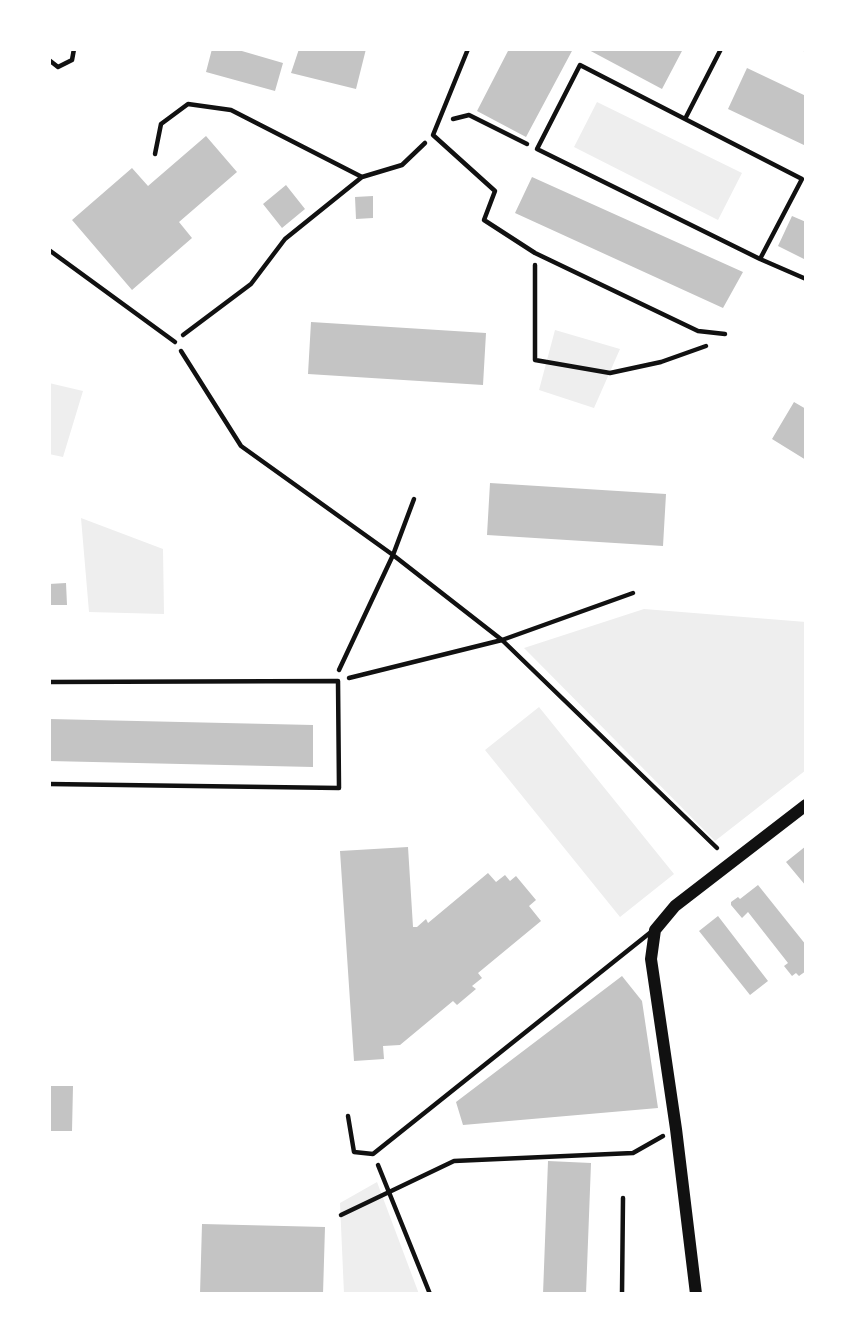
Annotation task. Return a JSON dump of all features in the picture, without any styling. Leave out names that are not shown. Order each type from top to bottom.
[{"type":"street","points":[[696,1294],[676,1129],[651,959],[655,930],[675,906],[806,804]]},
{"type":"lane","points":[[468,49],[433,135],[495,191],[484,220],[535,253],[698,331],[725,334]]},
{"type":"lane","points":[[685,119],[721,49]]},
{"type":"lane","points":[[760,259],[802,179],[580,65],[537,149],[760,259],[806,279]]},
{"type":"lane","points":[[49,250],[175,342]]},
{"type":"lane","points":[[49,682],[338,681],[339,788],[49,785]]},
{"type":"lane","points":[[348,1116],[354,1152],[373,1154],[655,930]]},
{"type":"lane","points":[[622,1294],[623,1198]]},
{"type":"path","points":[[49,60],[58,67],[72,60],[74,49]]},
{"type":"path","points":[[155,154],[161,124],[188,104],[230,110],[362,177]]},
{"type":"path","points":[[438,122],[469,115],[537,149]]},
{"type":"path","points":[[433,135],[402,165],[362,177],[285,239],[251,284],[175,342],[241,446],[393,555],[502,640],[717,848]]},
{"type":"path","points":[[535,253],[535,360],[610,373],[661,362],[702,349],[725,334]]},
{"type":"path","points":[[414,499],[393,555],[339,670],[338,681],[502,640],[633,593]]},
{"type":"path","points":[[341,1215],[454,1161],[633,1153],[667,1134]]},
{"type":"path","points":[[378,1167],[430,1294]]},
{"type":"shaded area","points":[[597,102],[742,173],[718,220],[574,147]]},
{"type":"shaded area","points":[[555,330],[620,349],[594,408],[539,390]]},
{"type":"shaded area","points":[[49,383],[83,391],[63,457],[49,454]]},
{"type":"shaded area","points":[[81,518],[163,549],[164,614],[89,612]]},
{"type":"shaded area","points":[[644,609],[806,622],[806,770],[715,841],[524,648]]},
{"type":"shaded area","points":[[539,707],[674,874],[620,917],[485,750]]},
{"type":"shaded area","points":[[377,1182],[419,1294],[344,1294],[340,1203]]},
{"type":"building","points":[[212,49],[235,49],[283,63],[275,91],[206,72]]},
{"type":"building","points":[[299,49],[366,49],[356,89],[291,73]]},
{"type":"building","points":[[509,49],[573,49],[526,137],[477,111]]},
{"type":"building","points":[[587,49],[683,49],[662,89]]},
{"type":"building","points":[[747,68],[806,96],[806,146],[728,109]]},
{"type":"building","points":[[206,136],[237,172],[179,222],[192,238],[132,290],[72,220],[132,168],[148,186]]},
{"type":"building","points":[[532,177],[743,272],[723,308],[515,213]]},
{"type":"building","points":[[286,185],[305,209],[282,228],[263,204]]},
{"type":"building","points":[[373,196],[373,218],[356,219],[355,197]]},
{"type":"building","points":[[792,216],[806,222],[806,260],[778,246]]},
{"type":"building","points":[[311,322],[486,333],[483,385],[308,374]]},
{"type":"building","points":[[794,402],[806,409],[806,460],[772,439]]},
{"type":"building","points":[[490,483],[666,494],[663,546],[487,535]]},
{"type":"building","points":[[66,583],[67,605],[49,605],[49,584]]},
{"type":"building","points":[[49,719],[313,725],[313,767],[49,761]]},
{"type":"building","points":[[806,846],[806,886],[786,862]]},
{"type":"building","points":[[408,847],[413,927],[426,919],[428,923],[488,873],[496,882],[505,875],[510,881],[516,876],[536,900],[529,906],[541,921],[478,973],[482,978],[472,986],[476,989],[457,1005],[453,1001],[400,1045],[383,1046],[384,1059],[354,1061],[340,851]]},
{"type":"building","points":[[758,885],[806,945],[806,971],[799,976],[796,973],[792,976],[784,966],[788,963],[748,912],[742,918],[731,905],[731,902],[738,897],[740,899]]},
{"type":"building","points":[[718,916],[768,981],[750,995],[699,931]]},
{"type":"building","points":[[622,976],[642,1001],[658,1108],[463,1125],[456,1102]]},
{"type":"building","points":[[49,1086],[73,1086],[72,1131],[49,1131]]},
{"type":"building","points":[[548,1161],[591,1163],[586,1294],[543,1294]]},
{"type":"building","points":[[202,1224],[325,1227],[323,1294],[200,1294]]},
{"type":"tram line","points":[[802,49],[806,51]]}]
